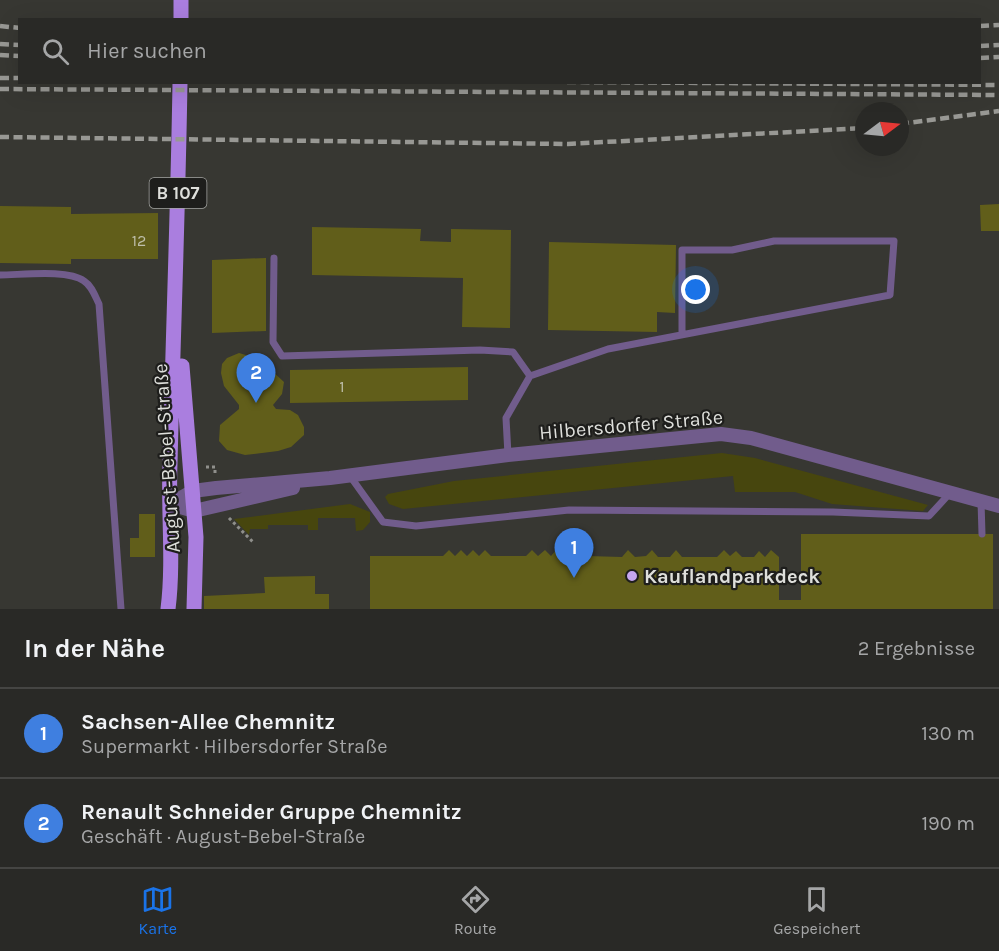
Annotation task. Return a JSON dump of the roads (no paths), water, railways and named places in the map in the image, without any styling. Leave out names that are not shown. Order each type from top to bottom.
[{"type":"main road","points":[[181,0],[181,18]]},
{"type":"main road","name":"August-Bebel-Straße","points":[[168,609],[171,585],[170,504],[180,84]]},
{"type":"main road","name":"August-Bebel-Straße","points":[[176,303],[193,491],[194,609]]},
{"type":"street","name":"Hilbersdorfer Straße","points":[[170,504],[193,491],[350,476],[508,455],[721,434],[751,438],[999,506]]},
{"type":"street","name":"Hilbersdorfer Straße","points":[[170,504],[194,511],[330,478]]},
{"type":"lane","points":[[508,455],[506,418],[530,376],[608,349],[890,295],[894,241],[774,241],[732,250],[682,250],[682,333]]},
{"type":"lane","points":[[274,258],[273,342],[282,356],[480,350],[513,352],[530,376]]},
{"type":"lane","points":[[0,274],[71,275],[84,280],[92,289],[99,304],[122,609]]},
{"type":"lane","points":[[350,476],[383,522],[416,526],[569,510],[834,512],[928,516],[951,492]]},
{"type":"lane","points":[[981,501],[982,534]]},
{"type":"railway","points":[[981,26],[999,25]]},
{"type":"railway","points":[[0,26],[18,28]]},
{"type":"railway","points":[[0,44],[18,45]]},
{"type":"railway","points":[[981,46],[999,45]]},
{"type":"railway","points":[[0,55],[18,56]]},
{"type":"railway","points":[[981,58],[999,57]]},
{"type":"railway","points":[[0,78],[18,78]]},
{"type":"railway","points":[[855,84],[999,85]]},
{"type":"railway","points":[[0,89],[999,95]]},
{"type":"railway","points":[[909,123],[999,111]]},
{"type":"railway","points":[[0,137],[568,144],[855,128]]},
{"type":"place","name":"Renault Schneider Gruppe Chemnitz","points":[[256,403]]},
{"type":"place","name":"Kauflandparkdeck","points":[[632,576]]},
{"type":"place","name":"Sachsen-Allee Chemnitz","points":[[574,578]]}]
